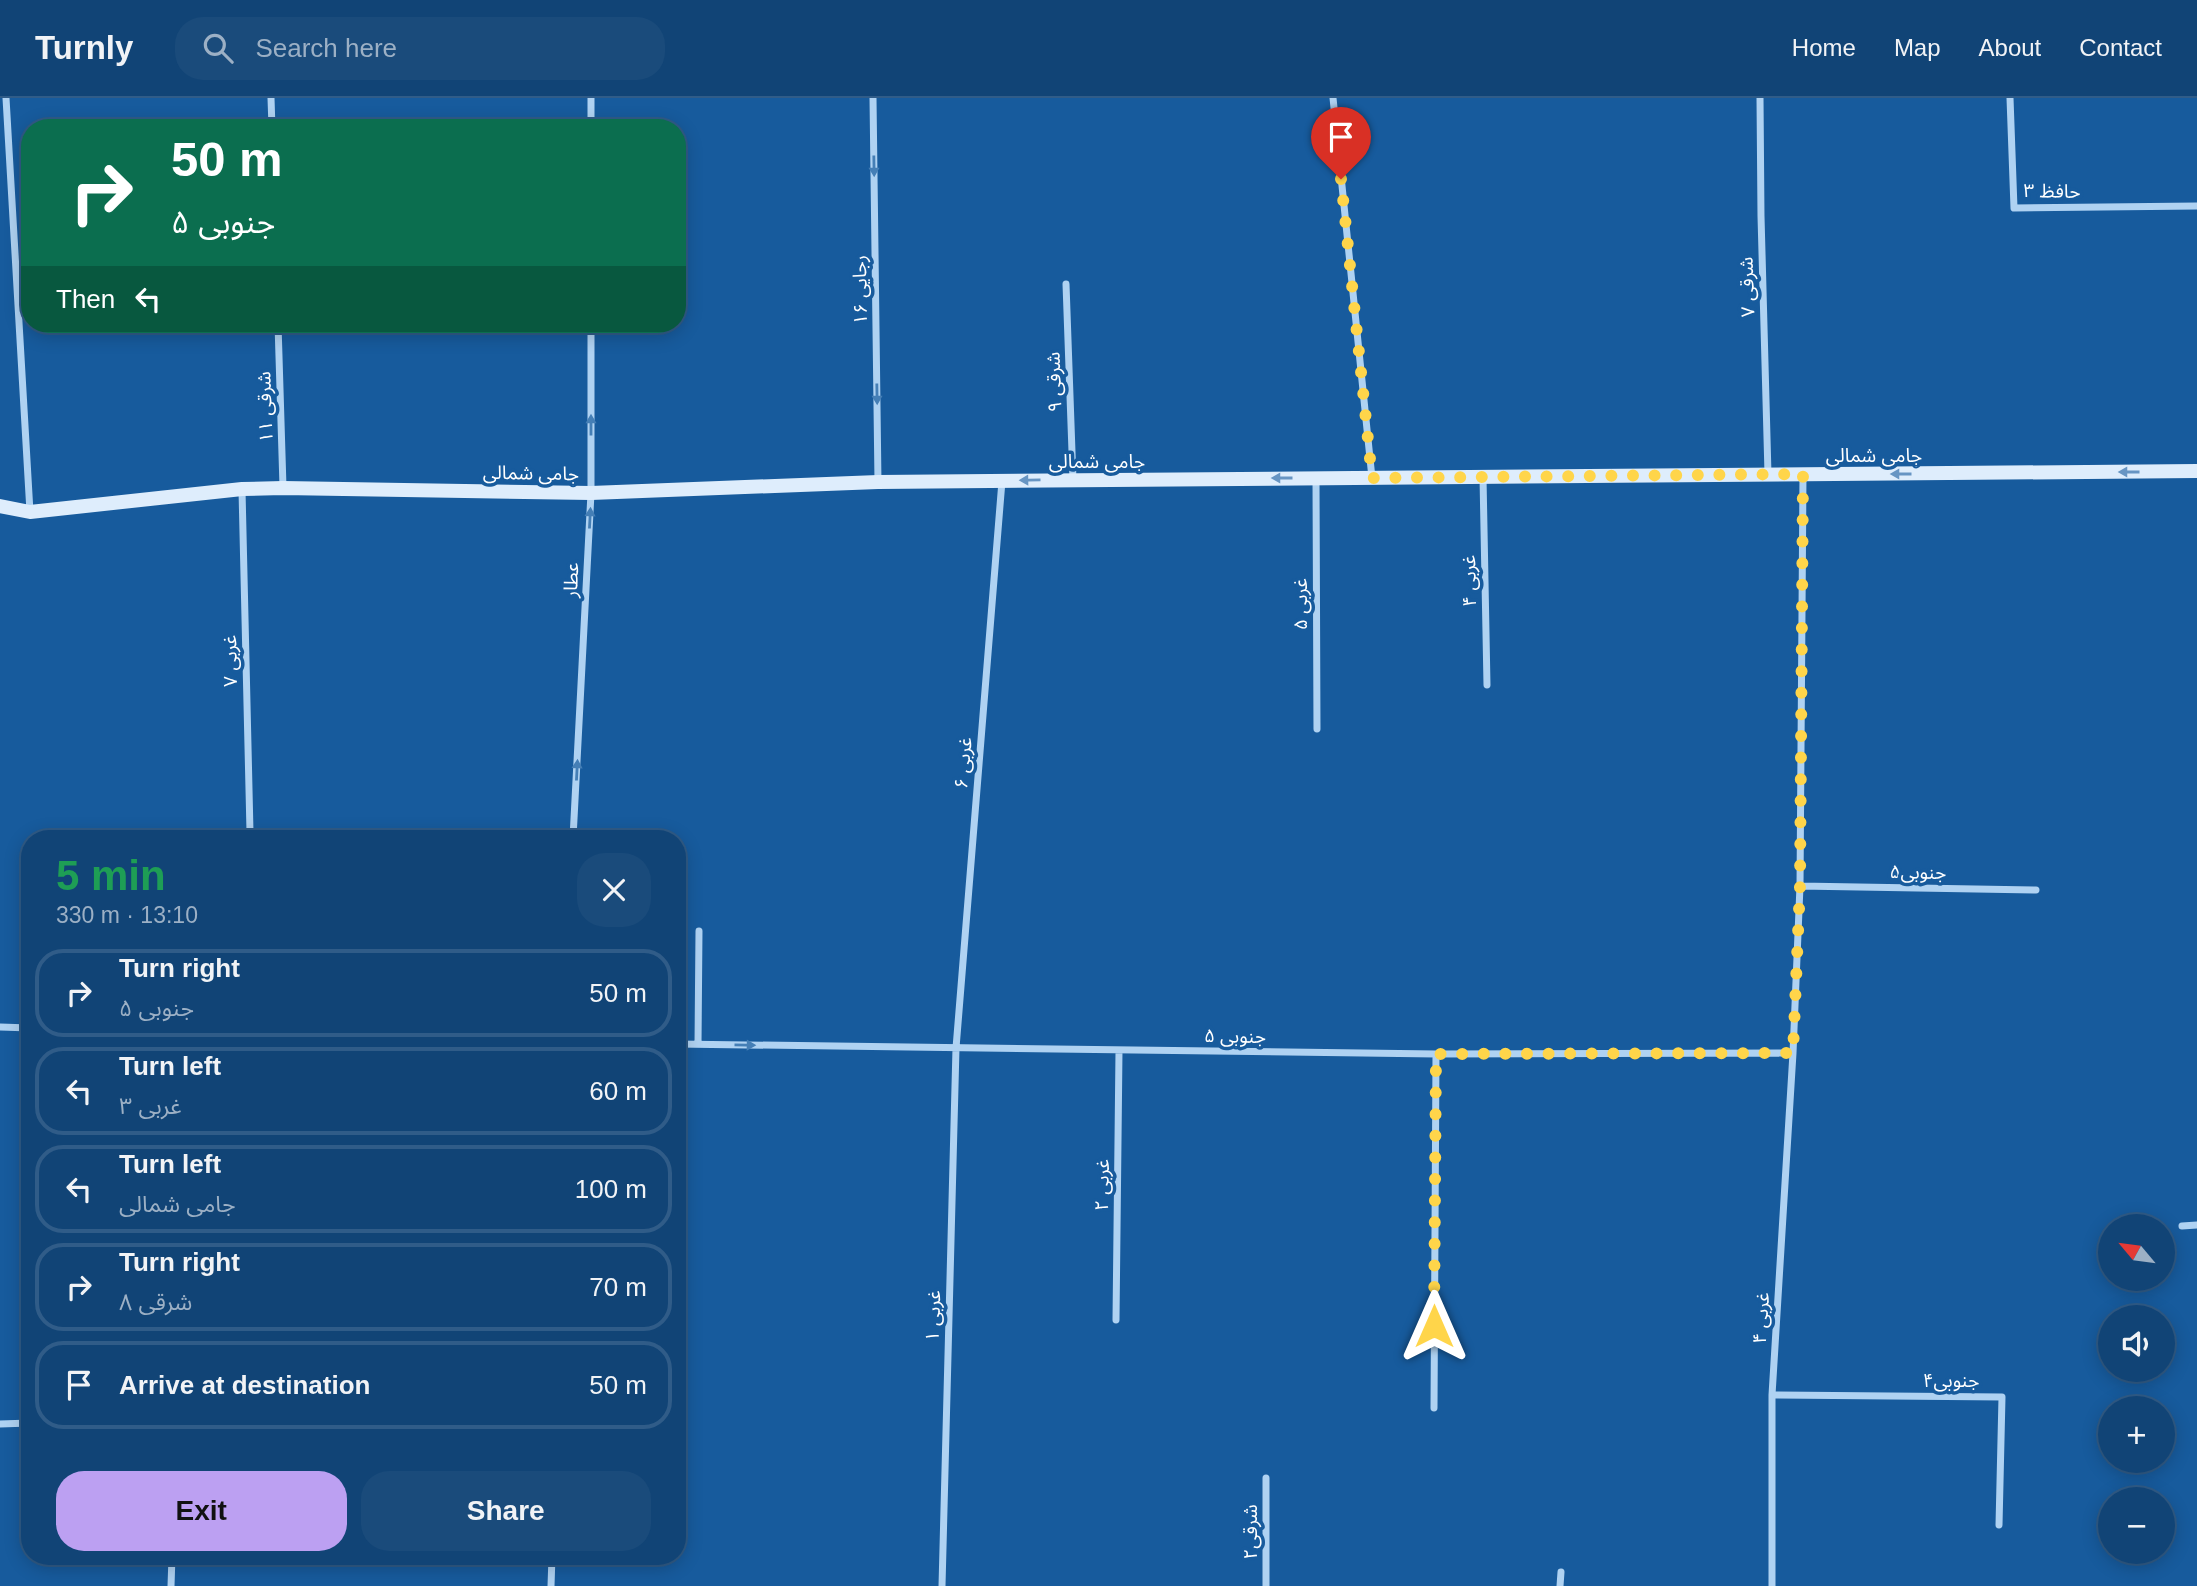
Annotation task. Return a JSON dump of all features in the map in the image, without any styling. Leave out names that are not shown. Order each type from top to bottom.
[{"type":"street","points":[[6,98],[30,512]]},
{"type":"street","points":[[271,98],[272,119]]},
{"type":"street","points":[[591,98],[591,119]]},
{"type":"street","name":"رجایی ۱۶","points":[[873,98],[878,482]]},
{"type":"street","points":[[1333,98],[1372,478]]},
{"type":"street","name":"شرقی ۷","points":[[1760,98],[1768,474]]},
{"type":"street","name":"حافظ ۳","points":[[2010,98],[2014,208],[2197,206]]},
{"type":"street","name":"شرقی ۹","points":[[1066,284],[1073,480]]},
{"type":"street","name":"شرقی ۱۱","points":[[278,333],[283,488]]},
{"type":"street","name":"عطار","points":[[573,830],[591,493],[591,333]]},
{"type":"street","name":"جامی شمالی","points":[[0,506],[30,512],[242,489],[283,488],[591,493],[878,482],[2197,471]]},
{"type":"street","name":"غربی ۴","points":[[1772,1586],[1772,1395],[1793,1053],[1800,886],[1803,474]]},
{"type":"street","name":"غربی ۴","points":[[1483,477],[1487,685]]},
{"type":"street","name":"غربی ۵","points":[[1316,478],[1317,729]]},
{"type":"street","name":"غربی ۶","points":[[956,1048],[1003,481]]},
{"type":"street","name":"غربی ۷","points":[[242,489],[250,830]]},
{"type":"street","name":"جنوبی۵","points":[[1800,886],[2036,890]]},
{"type":"street","points":[[698,1044],[699,931]]},
{"type":"street","points":[[0,1027],[21,1028]]},
{"type":"street","name":"جنوبی ۵","points":[[686,1044],[1436,1054],[1793,1053]]},
{"type":"street","name":"غربی ۱","points":[[942,1586],[956,1048]]},
{"type":"street","name":"غربی ۲","points":[[1116,1320],[1119,1051]]},
{"type":"street","points":[[1434,1408],[1436,1054]]},
{"type":"street","points":[[2182,1226],[2197,1225]]},
{"type":"street","name":"جنوبی۴","points":[[1772,1395],[2002,1396],[1999,1525]]},
{"type":"street","points":[[0,1423],[21,1423]]},
{"type":"street","name":"شرقی۲","points":[[1266,1478],[1266,1586]]},
{"type":"street","points":[[171,1586],[172,1565]]},
{"type":"street","points":[[551,1586],[552,1565]]},
{"type":"street","points":[[1560,1572],[1560,1586]]},
{"type":"route","points":[[1341,179],[1372,478],[1803,474],[1800,886],[1793,1053],[1436,1054],[1434,1326]]}]
